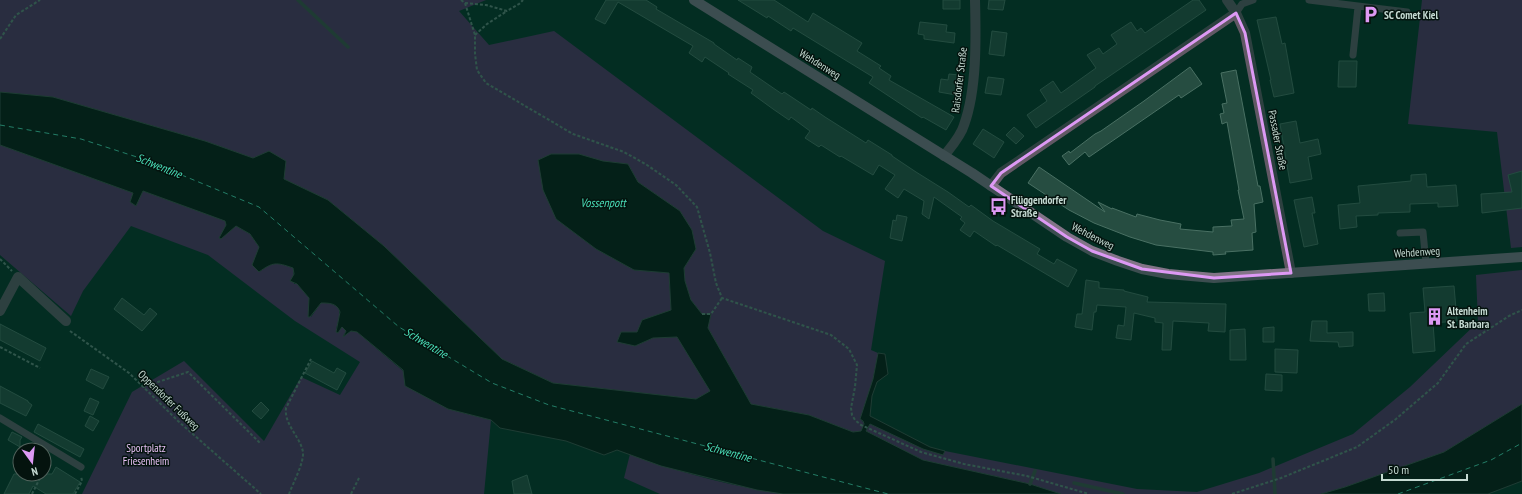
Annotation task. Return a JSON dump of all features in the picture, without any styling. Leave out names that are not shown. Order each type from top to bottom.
[{"type":"main road","name":"Wehdenweg","points":[[694,0],[944,156],[1067,237],[1092,251],[1118,262],[1142,269],[1174,275],[1214,278],[1522,257]]},
{"type":"street","name":"Raisdorfer Straße","points":[[944,156],[964,126],[972,92],[976,47],[975,0]]},
{"type":"street","name":"Passader Straße","points":[[1227,0],[1236,13],[1245,33],[1291,273]]},
{"type":"street","points":[[991,186],[1002,173],[1236,13]]},
{"type":"street","points":[[0,311],[18,277],[66,321]]},
{"type":"lane","points":[[1236,13],[1242,4],[1253,0]]},
{"type":"lane","points":[[1309,0],[1407,12]]},
{"type":"lane","points":[[1353,54],[1358,7]]},
{"type":"lane","points":[[1400,233],[1423,232],[1426,263]]},
{"type":"lane","points":[[0,418],[38,442]]},
{"type":"lane","points":[[52,451],[81,467]]},
{"type":"path","points":[[0,39],[16,15],[40,0]]},
{"type":"path","points":[[461,0],[464,3],[475,35],[477,70],[486,82],[572,134],[624,152],[647,165],[676,185],[697,207],[710,254],[716,283],[722,298],[831,335],[850,349],[857,365],[851,408],[852,415],[861,425],[921,452],[964,464],[1027,476],[1089,494]]},
{"type":"path","points":[[475,35],[487,24],[523,0]]},
{"type":"path","points":[[464,3],[486,5],[507,11]]},
{"type":"path","points":[[0,259],[18,277]]},
{"type":"path","points":[[702,314],[711,314],[722,298]]},
{"type":"path","points":[[1232,494],[1281,478],[1357,447],[1396,419],[1438,383],[1466,344],[1509,316],[1522,310]]},
{"type":"path","name":"Oppendorfer Fußweg","points":[[66,321],[69,330],[129,373],[178,420],[261,494]]},
{"type":"path","points":[[0,347],[40,368]]},
{"type":"path","points":[[289,494],[302,459],[303,451],[285,414],[286,408],[311,359]]},
{"type":"path","points":[[143,387],[188,372],[260,443]]},
{"type":"path","points":[[75,494],[82,481],[81,467]]},
{"type":"path","points":[[351,494],[359,478]]},
{"type":"path","points":[[32,494],[38,482]]},
{"type":"highlighted area","points":[[1236,13],[1245,33],[1291,273],[1214,278],[1142,269],[1092,251],[1067,237],[991,186],[1001,173]]},
{"type":"green space","points":[[0,0],[486,0],[459,11],[489,45],[554,31],[823,231],[885,261],[871,350],[878,353],[873,379],[861,419],[864,424],[861,431],[853,432],[809,415],[751,404],[708,328],[702,314],[691,300],[685,281],[684,268],[696,249],[680,211],[638,182],[628,164],[603,161],[556,219],[596,249],[634,270],[669,273],[671,310],[643,320],[635,346],[653,338],[677,337],[711,391],[696,399],[553,383],[502,359],[384,246],[328,200],[284,179],[253,158],[205,141],[53,97],[0,92]]},
{"type":"green space","points":[[1422,0],[1522,0],[1522,247],[1511,248],[1497,132],[1408,124]]},
{"type":"green space","name":"Sportplatz Friesenheim","points":[[0,145],[133,193],[130,202],[136,206],[143,191],[226,221],[227,225],[219,238],[236,226],[250,234],[271,264],[282,264],[293,268],[294,284],[297,284],[309,298],[311,317],[321,303],[332,303],[339,309],[339,319],[336,329],[342,327],[346,331],[343,336],[351,331],[357,332],[448,409],[491,420],[484,494],[82,494],[132,392],[184,361],[264,441],[301,377],[340,395],[360,362],[295,321],[208,255],[131,226],[83,291],[71,316],[0,255]]},
{"type":"green space","points":[[1522,270],[1522,404],[1444,452],[1321,494],[1061,494],[1030,484],[923,460],[866,431],[870,424],[923,449],[943,455],[945,451],[1137,489],[1197,492],[1259,473],[1353,434],[1410,387],[1478,322],[1476,275]]},
{"type":"green space","points":[[630,454],[667,467],[706,478],[783,494],[660,494],[624,478]]},
{"type":"water","points":[[0,92],[53,97],[205,141],[253,158],[269,151],[286,161],[284,179],[328,200],[384,246],[502,359],[553,383],[696,399],[710,391],[677,337],[653,338],[635,346],[617,342],[621,332],[637,332],[642,320],[671,310],[669,273],[634,270],[596,249],[556,219],[543,190],[538,160],[551,154],[579,154],[603,161],[628,164],[638,182],[680,211],[692,230],[696,249],[684,268],[685,281],[691,300],[702,314],[711,314],[708,328],[751,404],[809,415],[853,432],[861,431],[864,424],[860,419],[873,379],[878,353],[885,354],[888,374],[877,382],[872,396],[870,416],[930,447],[945,451],[943,455],[923,449],[870,424],[866,431],[923,460],[1030,484],[1061,494],[783,494],[757,490],[661,466],[617,450],[604,455],[566,441],[500,428],[491,420],[448,409],[405,386],[403,370],[357,332],[351,331],[343,337],[346,331],[342,327],[338,333],[336,332],[340,312],[335,305],[330,303],[321,303],[310,317],[308,317],[309,298],[297,284],[290,281],[294,274],[293,268],[275,264],[268,266],[259,272],[252,265],[259,247],[250,234],[236,226],[221,239],[219,238],[226,225],[225,221],[143,191],[136,206],[130,202],[133,193],[0,145]]},
{"type":"water","points":[[1522,404],[1522,481],[1488,494],[1321,494],[1444,452]]},
{"type":"building","points":[[606,0],[646,0],[657,7],[656,9],[714,43],[737,60],[738,58],[752,67],[750,72],[782,94],[784,92],[811,110],[812,108],[866,143],[868,140],[969,207],[971,205],[993,221],[1040,249],[1037,254],[1054,264],[1057,259],[1077,270],[1068,287],[997,245],[996,246],[974,231],[970,237],[960,230],[965,223],[960,219],[962,217],[934,197],[929,219],[922,214],[924,201],[904,189],[898,198],[885,189],[895,175],[879,165],[873,175],[821,145],[819,147],[805,138],[810,131],[791,117],[789,120],[773,109],[751,93],[753,90],[705,57],[702,62],[689,53],[693,46],[618,2],[605,24],[595,19]]},
{"type":"building","points":[[738,0],[774,0],[808,22],[813,13],[862,43],[857,51],[881,66],[879,68],[891,76],[889,80],[954,117],[946,130],[923,117],[922,118],[869,83],[873,77],[793,28],[791,31],[768,16],[767,18]]},
{"type":"building","points":[[943,0],[960,0],[960,9],[943,9]]},
{"type":"building","points":[[989,0],[1005,0],[1003,10],[988,9]]},
{"type":"building","points":[[1193,0],[1199,0],[1206,10],[1036,128],[1027,115],[1047,101],[1040,90],[1053,81],[1061,93],[1096,68],[1087,55],[1099,48],[1103,54],[1117,44],[1111,35],[1131,22],[1137,31],[1141,28],[1145,33]]},
{"type":"building","points":[[1276,17],[1282,44],[1285,43],[1294,93],[1274,97],[1257,20]]},
{"type":"building","points":[[920,22],[947,25],[946,32],[955,33],[954,43],[924,39],[924,35],[918,34]]},
{"type":"building","points":[[992,31],[1007,33],[1004,56],[989,54]]},
{"type":"building","points":[[1339,61],[1357,61],[1356,87],[1338,87]]},
{"type":"building","points":[[1190,67],[1202,84],[1181,98],[1179,95],[1089,157],[1085,152],[1069,165],[1062,156],[1069,151],[1070,153]]},
{"type":"building","points":[[1236,70],[1258,186],[1260,186],[1263,202],[1254,204],[1256,232],[1252,233],[1253,250],[1225,252],[1226,254],[1213,255],[1213,252],[1156,245],[1094,223],[1069,210],[1028,183],[1039,167],[1105,212],[1098,202],[1112,209],[1136,217],[1137,214],[1181,224],[1180,229],[1213,232],[1213,227],[1232,226],[1231,220],[1244,219],[1227,122],[1222,124],[1220,114],[1224,113],[1222,104],[1227,103],[1221,73]]},
{"type":"building","points":[[949,74],[959,75],[956,95],[939,92],[941,79],[948,80]]},
{"type":"building","points":[[988,77],[1004,79],[1001,95],[985,93]]},
{"type":"building","points":[[1296,121],[1300,143],[1318,139],[1321,154],[1308,157],[1312,179],[1290,183],[1280,124]]},
{"type":"building","points":[[1014,127],[1024,136],[1016,144],[1006,135]]},
{"type":"building","points":[[983,129],[1004,142],[994,158],[973,144]]},
{"type":"building","points":[[1522,171],[1522,208],[1482,213],[1481,194],[1512,192],[1508,175]]},
{"type":"building","points":[[1426,174],[1427,187],[1456,185],[1458,206],[1438,207],[1438,203],[1410,204],[1410,212],[1378,213],[1378,215],[1356,216],[1357,227],[1340,229],[1338,205],[1360,203],[1358,186],[1411,181],[1411,175]]},
{"type":"building","points":[[1312,197],[1315,213],[1312,213],[1318,244],[1304,247],[1294,200]]},
{"type":"building","points":[[897,215],[907,217],[902,241],[890,238],[893,220],[896,221]]},
{"type":"building","points":[[1086,280],[1099,282],[1099,288],[1124,290],[1148,297],[1147,302],[1226,304],[1225,332],[1208,331],[1209,323],[1173,321],[1171,350],[1162,350],[1163,323],[1155,322],[1155,318],[1134,313],[1131,340],[1116,338],[1118,325],[1124,326],[1126,307],[1097,305],[1096,312],[1094,312],[1092,330],[1075,327],[1077,314],[1082,314]]},
{"type":"building","name":"Altenheim St. Barbara","points":[[1454,286],[1457,321],[1433,323],[1435,351],[1413,353],[1410,313],[1425,312],[1423,288]]},
{"type":"building","points":[[1384,293],[1385,311],[1369,311],[1368,294]]},
{"type":"building","points":[[122,298],[144,315],[150,308],[157,314],[142,331],[114,309]]},
{"type":"building","points":[[1312,321],[1327,321],[1327,333],[1353,332],[1353,346],[1339,347],[1338,342],[1310,341]]},
{"type":"building","points":[[0,324],[46,348],[40,361],[0,340]]},
{"type":"building","points":[[1274,327],[1274,342],[1263,342],[1263,328]]},
{"type":"building","points":[[1245,329],[1246,360],[1230,360],[1230,330]]},
{"type":"building","points":[[1275,349],[1298,350],[1297,373],[1275,372]]},
{"type":"building","points":[[312,361],[334,373],[337,368],[346,373],[337,390],[305,373]]},
{"type":"building","points":[[91,369],[109,377],[103,389],[86,380]]},
{"type":"building","points":[[1266,374],[1282,375],[1282,391],[1265,390]]},
{"type":"building","points":[[0,386],[28,401],[32,405],[26,416],[0,403]]},
{"type":"building","points":[[90,398],[99,402],[93,415],[84,411]]},
{"type":"building","points":[[261,402],[269,410],[261,419],[252,411]]},
{"type":"building","points":[[90,416],[99,421],[93,431],[85,426]]},
{"type":"building","points":[[38,424],[84,449],[80,457],[34,432]]},
{"type":"building","points":[[12,432],[22,437],[20,442],[12,442],[8,440]]},
{"type":"building","points":[[56,467],[80,482],[73,494],[46,494],[33,486],[29,494],[4,494],[12,478],[12,482],[52,482],[52,474]]},
{"type":"building","points":[[527,475],[532,494],[514,494],[512,481]]},
{"type":"waterway","points":[[298,0],[348,47]]},
{"type":"waterway","points":[[1273,459],[1275,494]]},
{"type":"waterway","points":[[1030,484],[1035,471]]},
{"type":"waterway","points":[[1074,483],[1123,494]]},
{"type":"ferry route","points":[[0,125],[81,139],[143,159],[259,207],[399,327],[492,383],[549,405],[888,494]]},
{"type":"ferry route","points":[[1398,494],[1491,460],[1522,443]]},
{"type":"place","name":"SC Comet Kiel","points":[[1371,15]]},
{"type":"place","name":"Flüggendorfer Straße","points":[[998,206]]},
{"type":"place","name":"Altenheim St. Barbara","points":[[1434,317]]},
{"type":"water label","name":"Schwentine","points":[[159,166]]},
{"type":"water label","name":"Vossenpott","points":[[603,203]]},
{"type":"water label","name":"Schwentine","points":[[426,343]]},
{"type":"water label","name":"Schwentine","points":[[728,452]]}]
